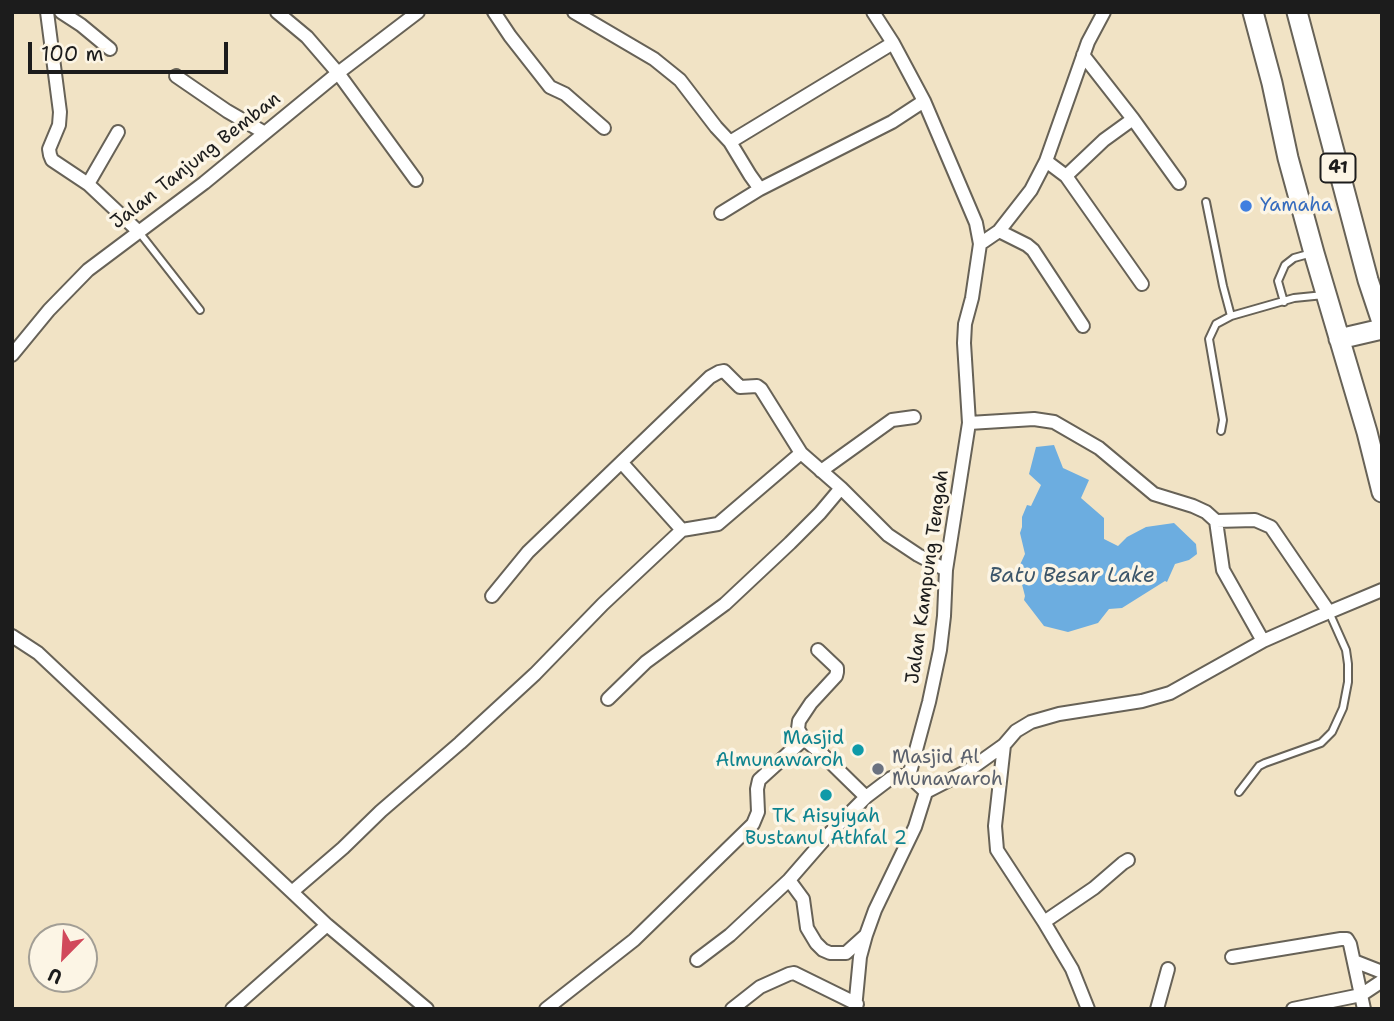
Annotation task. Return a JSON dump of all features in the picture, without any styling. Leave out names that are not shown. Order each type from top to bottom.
[{"type":"highway","points":[[1253,12],[1288,158],[1382,492]]},
{"type":"highway","name":"41","points":[[1297,12],[1368,280],[1382,322]]},
{"type":"highway","points":[[1339,339],[1382,329]]},
{"type":"street","points":[[47,12],[60,112],[59,125],[49,149],[52,160],[88,184],[138,231]]},
{"type":"street","points":[[61,12],[110,49]]},
{"type":"street","points":[[277,12],[307,37],[338,73],[416,180]]},
{"type":"street","name":"Jalan Tanjung Bemban","points":[[12,355],[49,310],[88,270],[204,183],[338,73],[418,12]]},
{"type":"street","points":[[494,12],[550,88],[565,94],[604,128]]},
{"type":"street","points":[[574,12],[654,58],[680,80],[730,142],[760,189]]},
{"type":"street","points":[[873,12],[924,101],[976,223],[980,244],[999,232],[1031,191],[1046,161],[1083,55],[1104,12]]},
{"type":"street","points":[[730,142],[893,43]]},
{"type":"street","points":[[1083,55],[1179,183]]},
{"type":"street","points":[[176,76],[265,133]]},
{"type":"street","points":[[721,213],[760,189],[892,122],[924,101]]},
{"type":"street","points":[[1066,176],[1104,139],[1133,119]]},
{"type":"street","points":[[88,184],[118,132]]},
{"type":"street","points":[[1046,161],[1066,176],[1142,284]]},
{"type":"street","points":[[999,232],[1033,250],[1083,326]]},
{"type":"street","name":"Jalan Kampung Tengah","points":[[909,776],[940,650],[946,570],[969,423],[964,334],[980,244]]},
{"type":"street","points":[[492,596],[528,552],[710,377],[724,371],[740,387],[761,389],[802,453],[888,535],[946,570]]},
{"type":"street","points":[[821,471],[892,420],[914,417]]},
{"type":"street","points":[[969,423],[1034,419],[1054,422],[1099,448],[1154,494],[1206,512],[1216,521],[1223,570],[1263,641]]},
{"type":"street","points":[[293,891],[507,700],[682,530],[718,524],[802,453]]},
{"type":"street","points":[[622,463],[682,530]]},
{"type":"street","points":[[608,699],[646,662],[725,604],[798,536],[841,488]]},
{"type":"street","points":[[1216,521],[1255,520],[1271,527],[1329,612]]},
{"type":"street","points":[[732,1009],[760,987],[789,974],[799,975],[856,1006],[860,957],[866,935],[875,910],[915,827],[926,792],[969,770],[1031,722],[1059,714],[1142,701],[1170,693],[1263,641],[1382,590]]},
{"type":"street","points":[[12,636],[38,653],[327,925],[427,1009]]},
{"type":"street","points":[[818,650],[838,668],[838,672],[811,703],[799,721],[798,729],[804,739],[866,796]]},
{"type":"street","points":[[546,1009],[634,940],[753,824],[758,812],[759,780],[804,739]]},
{"type":"street","points":[[1004,745],[995,844],[1072,969],[1088,1009]]},
{"type":"street","points":[[697,960],[730,935],[789,880],[866,796],[891,778],[899,776],[909,776],[926,792]]},
{"type":"street","points":[[1044,922],[1094,888],[1128,860]]},
{"type":"street","points":[[789,880],[803,899],[807,928],[823,950],[846,953],[866,935]]},
{"type":"street","points":[[232,1009],[327,925]]},
{"type":"street","points":[[1232,957],[1341,939],[1349,941],[1362,1005]]},
{"type":"street","points":[[1354,961],[1382,972]]},
{"type":"street","points":[[1157,1009],[1168,969]]},
{"type":"street","points":[[1293,1009],[1362,1005],[1382,981]]},
{"type":"lane","points":[[1206,202],[1231,316]]},
{"type":"lane","points":[[138,231],[200,310]]},
{"type":"lane","points":[[1284,302],[1278,281],[1285,265],[1294,258],[1314,253]]},
{"type":"lane","points":[[1222,430],[1223,420],[1209,339],[1216,324],[1231,316],[1294,298],[1326,295]]},
{"type":"lane","points":[[1239,792],[1265,762],[1321,743],[1332,732],[1343,708],[1348,664],[1346,650],[1329,612]]},
{"type":"water","name":"Batu Besar Lake","points":[[1054,445],[1063,468],[1089,480],[1081,498],[1104,518],[1104,539],[1118,546],[1127,537],[1146,527],[1174,523],[1196,544],[1197,554],[1189,560],[1175,564],[1167,582],[1122,608],[1109,609],[1098,623],[1068,632],[1044,626],[1024,600],[1018,569],[1025,554],[1020,533],[1022,517],[1027,505],[1031,506],[1041,485],[1029,474],[1036,447]]},
{"type":"place","name":"Yamaha","points":[[1246,206]]},
{"type":"place","name":"Masjid Almunawaroh","points":[[858,750]]},
{"type":"place","name":"Masjid Al Munawaroh","points":[[878,769]]},
{"type":"place","name":"TK Aisyiyah Bustanul Athfal 2","points":[[826,795]]}]
